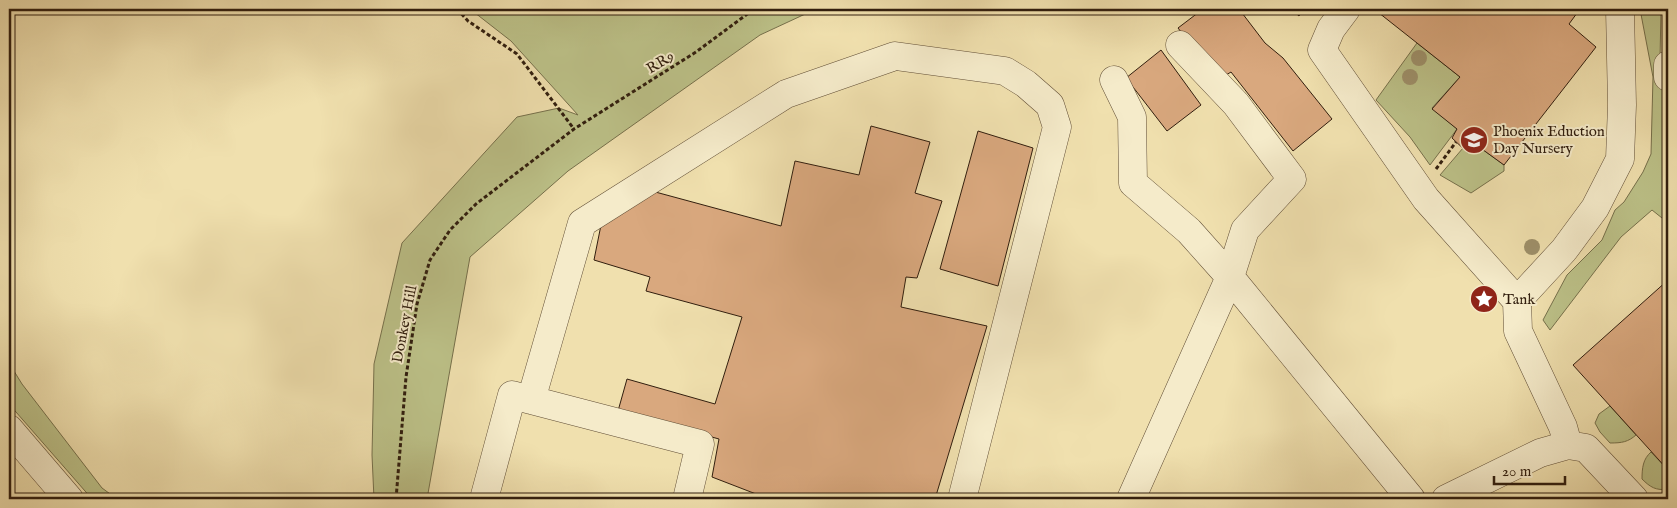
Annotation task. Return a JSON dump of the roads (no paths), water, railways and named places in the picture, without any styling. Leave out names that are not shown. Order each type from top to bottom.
[{"type":"street","points":[[1346,9],[1331,30],[1322,50],[1418,187],[1517,301],[1518,331],[1563,426],[1568,445]]},
{"type":"street","points":[[1517,301],[1564,250],[1595,208],[1620,159],[1622,105],[1620,9]]},
{"type":"street","points":[[1131,499],[1230,277],[1245,230],[1292,179],[1236,104],[1180,45]]},
{"type":"street","points":[[531,400],[582,223],[786,94],[895,56],[1005,71],[1026,84],[1050,105],[1057,127],[962,499]]},
{"type":"street","points":[[1668,65],[1668,77]]},
{"type":"street","points":[[1114,80],[1132,117],[1133,183],[1189,231],[1230,277],[1411,499]]},
{"type":"street","points":[[484,499],[512,395],[700,444],[687,499]]},
{"type":"street","points":[[9,429],[69,499]]},
{"type":"street","points":[[1446,499],[1540,453],[1568,445],[1586,448],[1634,499]]},
{"type":"place","name":"Phoenix Eduction Day Nursery","points":[[1474,140]]},
{"type":"place","name":"Tank","points":[[1484,299]]}]
